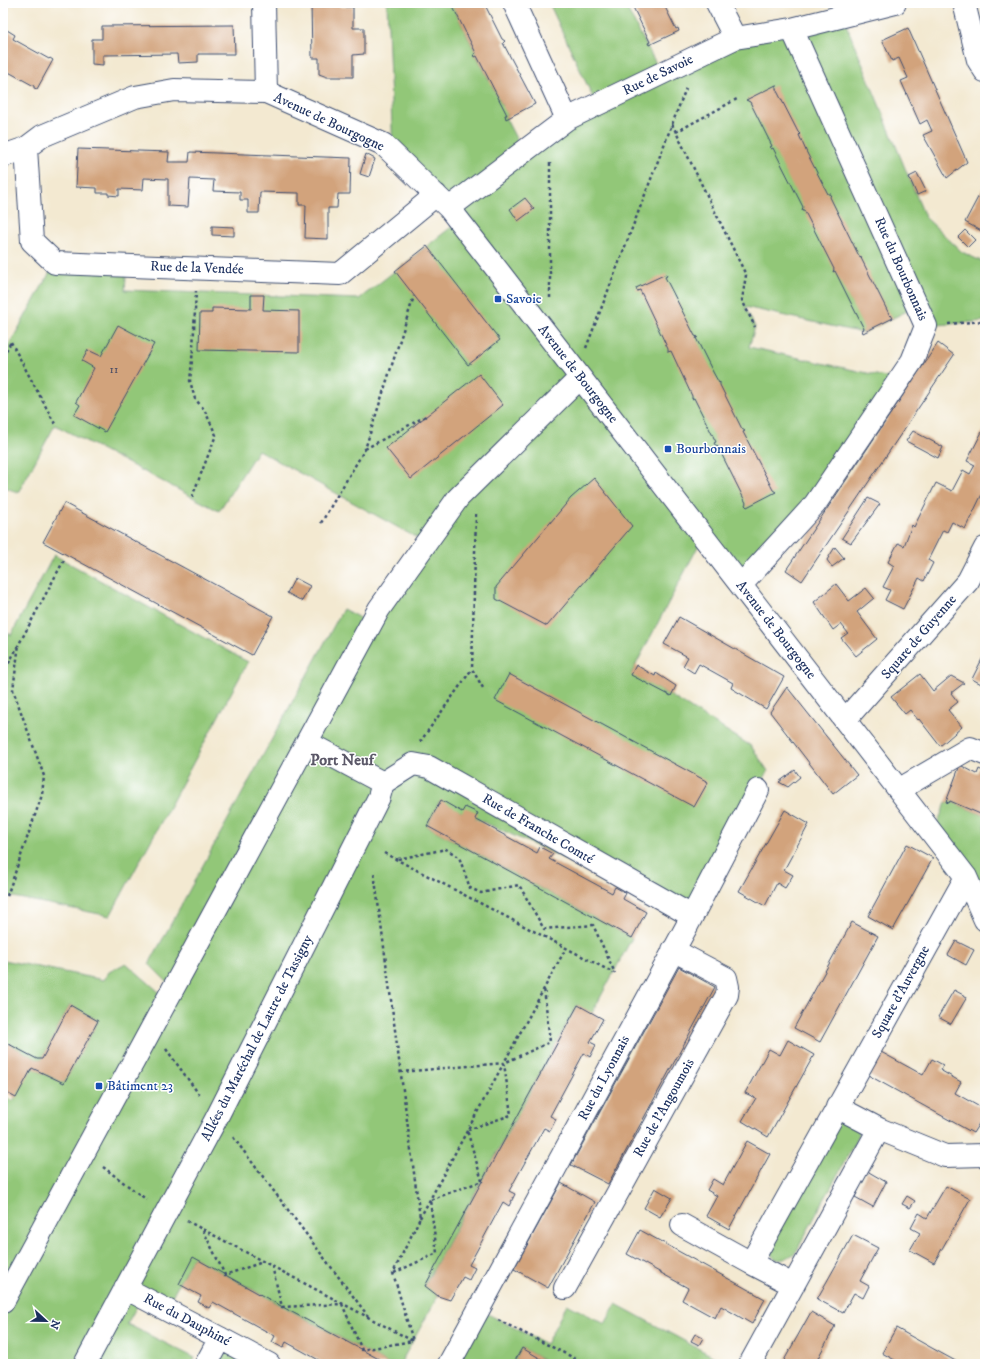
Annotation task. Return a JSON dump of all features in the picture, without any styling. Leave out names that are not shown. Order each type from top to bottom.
[{"type":"street","points":[[264,3],[266,92]]},
{"type":"street","points":[[514,3],[558,125]]},
{"type":"street","points":[[717,3],[734,38]]},
{"type":"street","name":"Rue de Savoie","points":[[443,202],[558,125],[734,38],[792,28],[895,3]]},
{"type":"street","points":[[964,3],[978,60],[985,71]]},
{"type":"street","name":"Rue du Bourbonnais","points":[[741,585],[815,504],[912,361],[926,326],[792,28]]},
{"type":"street","name":"Avenue de Bourgogne","points":[[3,156],[26,148],[42,136],[135,97],[174,90],[266,92],[383,144],[443,202],[900,789],[966,877],[985,920]]},
{"type":"street","name":"Rue de la Vendée","points":[[26,148],[32,241],[55,263],[340,274],[443,202]]},
{"type":"street","points":[[3,1302],[151,1028],[308,743],[379,609],[458,498],[579,376]]},
{"type":"street","name":"Square de Guyenne","points":[[845,720],[968,581],[985,548]]},
{"type":"street","points":[[308,743],[382,783],[413,764]]},
{"type":"street","points":[[900,789],[970,748],[985,754]]},
{"type":"street","name":"Rue de Franche Comté","points":[[413,764],[428,767],[692,916]]},
{"type":"street","name":"Allées du Maréchal de Lattre de Tassigny","points":[[85,1364],[216,1119],[379,797],[382,783]]},
{"type":"street","name":"Rue du Lyonnais","points":[[449,1364],[692,916],[758,790]]},
{"type":"street","name":"Square d'Auvergne","points":[[751,1263],[966,877]]},
{"type":"street","name":"Rue de l'Angoumois","points":[[565,1288],[727,995],[728,987],[726,978],[673,950]]},
{"type":"street","points":[[837,1108],[879,1129],[945,1156],[985,1155]]},
{"type":"street","points":[[750,1364],[879,1129]]},
{"type":"street","points":[[682,1225],[793,1285]]},
{"type":"street","name":"Rue du Dauphiné","points":[[125,1288],[269,1364]]},
{"type":"street","points":[[206,1364],[220,1338]]},
{"type":"path","points":[[579,376],[698,55]]},
{"type":"path","points":[[676,132],[737,99]]},
{"type":"path","points":[[672,124],[746,275],[742,300],[755,328]]},
{"type":"path","points":[[550,338],[558,125]]},
{"type":"path","points":[[192,497],[216,435],[204,409],[195,399],[190,381],[193,349],[196,268]]},
{"type":"path","points":[[321,523],[365,450],[414,296]]},
{"type":"path","points":[[926,326],[985,321]]},
{"type":"path","points":[[3,356],[11,342],[55,424]]},
{"type":"path","points":[[365,450],[426,416]]},
{"type":"path","points":[[477,480],[472,669],[483,688]]},
{"type":"path","points":[[3,674],[64,560]]},
{"type":"path","points":[[7,896],[42,795],[44,776],[13,690],[19,644]]},
{"type":"path","points":[[413,764],[416,747],[472,669]]},
{"type":"path","points":[[384,853],[615,973],[593,926],[544,929],[519,885],[481,893],[470,888],[459,857],[446,849],[398,859]]},
{"type":"path","points":[[374,872],[420,1218]]},
{"type":"path","points":[[413,1341],[393,1273],[420,1218],[566,948]]},
{"type":"path","points":[[400,1072],[504,1063],[550,1042],[544,988]]},
{"type":"path","points":[[151,1028],[216,1119],[231,1134],[370,1318]]},
{"type":"path","points":[[467,1130],[511,1115],[504,1063]]},
{"type":"path","points":[[430,1200],[482,1181],[467,1130]]},
{"type":"path","points":[[84,1152],[141,1197],[168,1209],[413,1341]]},
{"type":"path","points":[[393,1273],[437,1253],[430,1200]]},
{"type":"path","points":[[203,1229],[225,1275],[264,1262]]},
{"type":"path","points":[[272,1266],[282,1307],[342,1304]]},
{"type":"path","points":[[342,1304],[362,1350],[413,1341]]},
{"type":"path","points":[[478,1309],[586,1364]]},
{"type":"green space","points":[[387,3],[451,3],[476,53],[475,56],[477,56],[507,115],[505,116],[506,119],[523,152],[596,104],[549,3],[624,3],[661,73],[735,38],[844,19],[925,217],[962,252],[985,263],[985,321],[926,326],[917,306],[863,333],[745,307],[755,327],[749,347],[899,380],[741,585],[703,537],[631,674],[671,696],[751,746],[768,771],[692,916],[439,802],[427,826],[632,938],[592,1013],[577,1005],[425,1285],[438,1296],[400,1364],[388,1364],[193,1257],[165,1309],[142,1297],[127,1324],[195,1358],[192,1364],[3,1364],[3,1096],[13,1101],[32,1068],[64,1083],[98,1021],[70,1005],[42,1059],[37,1059],[3,1041],[3,960],[104,980],[109,972],[126,963],[167,999],[173,988],[149,964],[343,609],[371,624],[426,543],[258,450],[219,511],[55,425],[18,493],[3,486],[3,356],[55,263],[127,265],[125,290],[359,299],[459,221],[393,153]]},
{"type":"green space","points":[[54,555],[248,662],[110,916],[3,895],[3,631],[11,635]]},
{"type":"green space","points":[[950,801],[985,816],[985,920],[933,834],[946,802],[949,803]]},
{"type":"green space","points":[[844,1120],[858,1124],[859,1135],[796,1252],[788,1258],[780,1260],[776,1259],[773,1257],[769,1247],[835,1125]]},
{"type":"green space","points":[[567,1304],[605,1324],[616,1304],[727,1364],[550,1364],[522,1348],[513,1364],[449,1364],[478,1309],[546,1344]]},
{"type":"green space","points":[[220,1338],[250,1354],[244,1364],[206,1364]]},
{"type":"building","points":[[311,3],[340,3],[340,7],[353,7],[353,28],[364,28],[364,54],[353,55],[353,77],[327,77],[319,74],[319,58],[312,58]]},
{"type":"building","points":[[451,3],[484,3],[502,39],[505,41],[503,43],[535,104],[506,119],[505,115],[507,115],[477,56],[475,57],[474,54],[476,53]]},
{"type":"building","points":[[631,3],[663,3],[676,29],[678,28],[679,31],[649,45],[648,43],[650,42]]},
{"type":"building","points":[[234,25],[235,54],[198,54],[198,62],[178,63],[177,54],[103,55],[103,65],[92,64],[92,39],[102,39],[102,26]]},
{"type":"building","points":[[908,28],[967,162],[947,178],[923,135],[932,131],[927,120],[920,124],[901,81],[908,78],[899,58],[892,61],[882,40]]},
{"type":"building","points":[[7,30],[15,35],[13,39],[53,60],[37,89],[3,69],[3,34]]},
{"type":"building","points":[[776,85],[776,89],[800,134],[799,135],[807,153],[828,194],[831,194],[830,197],[859,256],[862,257],[861,258],[890,316],[891,315],[893,318],[863,333],[862,330],[864,329],[835,271],[833,272],[834,269],[804,210],[802,210],[803,207],[773,148],[771,149],[770,147],[772,146],[750,102],[746,100]]},
{"type":"building","points":[[78,149],[169,152],[168,162],[189,162],[190,152],[351,158],[350,194],[338,194],[337,208],[328,208],[328,239],[305,238],[306,205],[299,205],[299,193],[260,192],[259,213],[248,213],[248,200],[240,200],[240,192],[213,191],[214,180],[190,179],[188,207],[168,206],[168,179],[144,178],[143,190],[119,189],[119,196],[108,195],[108,193],[97,193],[97,188],[76,187]]},
{"type":"building","points":[[366,154],[375,159],[369,177],[360,174]]},
{"type":"building","points":[[917,173],[926,191],[917,195],[909,177]]},
{"type":"building","points":[[985,184],[985,233],[965,222]]},
{"type":"building","points":[[525,198],[534,209],[518,221],[510,209]]},
{"type":"building","points":[[212,226],[234,227],[234,236],[212,235]]},
{"type":"building","points":[[965,230],[975,240],[968,247],[958,237]]},
{"type":"building","points":[[427,246],[500,340],[468,365],[395,271]]},
{"type":"building","points":[[666,274],[667,276],[665,277],[695,336],[698,337],[696,338],[719,383],[720,382],[720,385],[742,429],[745,431],[743,432],[773,490],[776,492],[747,507],[717,445],[716,446],[714,443],[716,442],[694,398],[692,399],[692,396],[671,351],[668,352],[668,349],[640,290],[637,291],[636,288]]},
{"type":"building","points":[[251,295],[264,295],[263,310],[299,311],[299,352],[199,350],[200,313],[212,313],[212,308],[251,309]]},
{"type":"building","points":[[118,325],[154,344],[105,432],[74,415],[80,405],[76,402],[94,368],[82,361],[88,350],[101,356]]},
{"type":"building","points":[[938,343],[954,355],[802,581],[786,570]]},
{"type":"building","points":[[479,374],[503,405],[411,479],[386,448]]},
{"type":"building","points":[[985,426],[985,488],[965,529],[952,522],[947,532],[943,530],[928,560],[933,563],[924,581],[919,578],[903,609],[885,600],[890,590],[883,587],[894,566],[888,562],[898,543],[904,546],[912,525],[914,527],[936,483],[952,491],[963,470],[970,474],[975,465],[967,461]]},
{"type":"building","points":[[913,431],[943,447],[938,458],[906,441]]},
{"type":"building","points":[[594,478],[632,526],[547,626],[496,599],[496,587],[571,498]]},
{"type":"building","points":[[868,498],[880,504],[851,543],[842,538]]},
{"type":"building","points":[[64,503],[273,616],[252,655],[43,542]]},
{"type":"building","points":[[835,547],[844,558],[832,567],[827,560]]},
{"type":"building","points":[[295,578],[310,586],[302,601],[287,593]]},
{"type":"building","points":[[836,584],[849,601],[866,588],[874,598],[857,612],[877,639],[856,656],[841,638],[848,633],[841,624],[833,630],[814,602]]},
{"type":"building","points":[[679,617],[784,677],[766,709],[731,688],[733,683],[699,664],[694,673],[683,666],[688,657],[664,644]]},
{"type":"building","points":[[985,653],[985,686],[972,679]]},
{"type":"building","points":[[636,665],[655,676],[656,673],[676,686],[671,696],[631,675]]},
{"type":"building","points":[[509,674],[708,782],[694,807],[495,700]]},
{"type":"building","points":[[920,674],[933,691],[951,676],[964,683],[951,693],[958,702],[948,710],[962,727],[940,746],[910,710],[905,714],[891,697]]},
{"type":"building","points":[[787,687],[857,775],[833,794],[770,712]]},
{"type":"building","points":[[960,765],[977,774],[979,769],[985,772],[985,816],[950,801],[949,803],[946,802]]},
{"type":"building","points":[[795,770],[800,777],[788,787],[779,782]]},
{"type":"building","points":[[441,800],[462,812],[465,807],[478,813],[475,819],[537,853],[540,847],[553,854],[549,859],[612,893],[615,887],[626,893],[623,899],[646,912],[632,938],[427,826]]},
{"type":"building","points":[[785,810],[809,824],[784,870],[793,875],[785,888],[777,883],[765,906],[739,891]]},
{"type":"building","points":[[907,844],[933,858],[893,930],[868,916]]},
{"type":"building","points":[[852,922],[878,936],[820,1042],[794,1028]]},
{"type":"building","points":[[956,941],[974,950],[966,965],[948,955]]},
{"type":"building","points":[[679,967],[715,987],[608,1184],[571,1165]]},
{"type":"building","points":[[954,990],[967,997],[951,1024],[938,1017]]},
{"type":"building","points":[[70,1005],[98,1021],[64,1083],[32,1068],[16,1098],[3,1091],[3,1041],[37,1059],[42,1059]]},
{"type":"building","points":[[578,1005],[603,1019],[590,1042],[596,1045],[590,1057],[584,1053],[550,1116],[556,1119],[550,1131],[544,1128],[509,1191],[515,1194],[509,1206],[503,1202],[469,1265],[475,1268],[469,1280],[463,1277],[450,1300],[438,1296],[425,1286]]},
{"type":"building","points":[[788,1040],[814,1055],[768,1137],[742,1121],[756,1098],[745,1093],[769,1049],[780,1055]]},
{"type":"building","points":[[881,1052],[923,1075],[932,1059],[943,1065],[940,1070],[961,1082],[955,1093],[985,1110],[985,1114],[973,1133],[868,1075]]},
{"type":"building","points":[[747,1141],[770,1154],[729,1229],[706,1216],[717,1196],[707,1190],[713,1179],[723,1185]]},
{"type":"building","points":[[867,1171],[886,1182],[873,1207],[855,1197]]},
{"type":"building","points":[[561,1183],[595,1202],[548,1288],[514,1269]]},
{"type":"building","points":[[946,1186],[970,1199],[934,1263],[910,1250],[920,1233],[911,1228],[919,1213],[927,1218]]},
{"type":"building","points":[[655,1188],[672,1198],[660,1217],[644,1208]]},
{"type":"building","points":[[907,1196],[915,1201],[910,1208],[902,1204]]},
{"type":"building","points":[[640,1230],[765,1299],[752,1324],[721,1306],[715,1318],[682,1300],[688,1288],[627,1254]]},
{"type":"building","points":[[853,1235],[878,1248],[860,1281],[869,1286],[863,1298],[854,1293],[843,1313],[817,1299]]},
{"type":"building","points":[[193,1257],[388,1364],[326,1364],[286,1342],[283,1348],[272,1342],[275,1336],[213,1302],[209,1308],[198,1302],[201,1296],[179,1284]]},
{"type":"building","points":[[811,1312],[835,1326],[818,1358],[824,1361],[823,1364],[782,1364]]},
{"type":"building","points":[[896,1328],[961,1364],[902,1364],[882,1353]]},
{"type":"building","points":[[695,1334],[703,1338],[699,1345],[691,1341]]},
{"type":"building","points":[[522,1348],[550,1364],[513,1364]]},
{"type":"place","name":"Savoie","points":[[498,299]]},
{"type":"place","name":"Bourbonnais","points":[[668,449]]},
{"type":"place","name":"Bâtiment 23","points":[[99,1086]]},
{"type":"district","name":"Port Neuf","points":[[342,760]]}]
